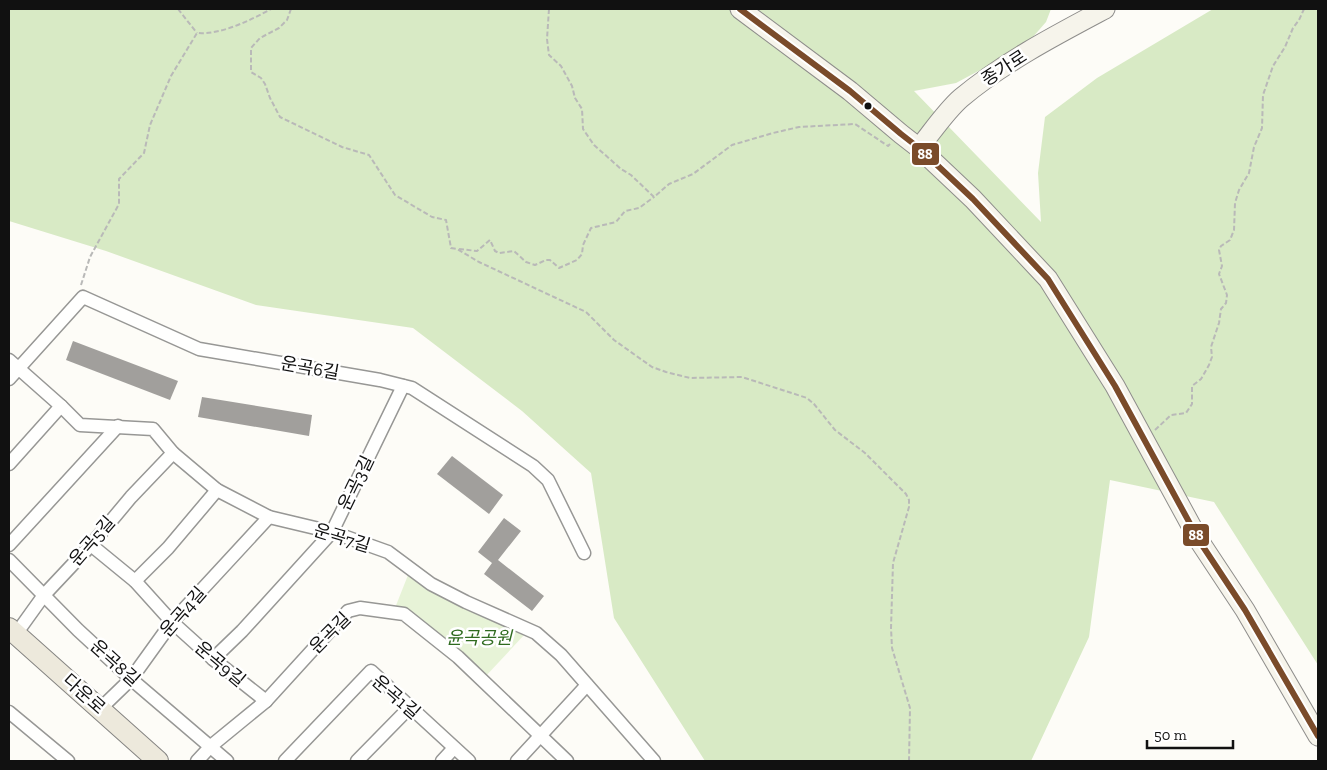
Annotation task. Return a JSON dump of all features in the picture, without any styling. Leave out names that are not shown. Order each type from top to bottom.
[{"type":"main road","points":[[740,9],[850,90],[919,148],[973,199],[1048,279],[1115,386],[1200,542],[1245,610],[1318,736]]},
{"type":"main road","name":"종가로","points":[[919,148],[960,99],[1078,16],[1105,9]]},
{"type":"main road","name":"다운로","points":[[12,631],[158,761]]},
{"type":"street","name":"운곡6길","points":[[78,302],[83,297],[199,349],[412,388],[533,466],[548,480],[584,553]]},
{"type":"street","points":[[9,379],[13,364],[78,302]]},
{"type":"street","name":"운곡7길","points":[[13,364],[80,425],[154,429],[174,453],[218,490],[269,517],[332,532],[388,552],[431,584],[466,602],[536,633],[560,655],[654,761]]},
{"type":"street","name":"운곡3길","points":[[213,659],[242,631],[332,532],[403,386]]},
{"type":"street","points":[[9,464],[61,406]]},
{"type":"street","points":[[9,545],[118,426]]},
{"type":"street","name":"운곡5길","points":[[12,631],[131,497],[174,453]]},
{"type":"street","points":[[135,581],[168,548],[218,490]]},
{"type":"street","name":"운곡4길","points":[[100,709],[131,678],[172,622],[269,517]]},
{"type":"street","name":"운곡9길","points":[[91,544],[135,581],[172,622],[213,659],[266,702]]},
{"type":"street","name":"운곡8길","points":[[9,560],[78,630],[227,761]]},
{"type":"street","name":"운곡길","points":[[196,761],[211,746],[266,702],[348,611],[360,608],[404,614],[458,657],[567,761]]},
{"type":"street","name":"운곡1길","points":[[285,761],[371,671],[409,708],[469,761]]},
{"type":"street","points":[[517,761],[587,685]]},
{"type":"street","points":[[357,761],[409,708]]},
{"type":"street","points":[[11,720],[63,760]]},
{"type":"street","points":[[442,761],[454,748]]},
{"type":"path","points":[[178,9],[198,33],[206,34],[248,22],[271,9]]},
{"type":"path","points":[[291,9],[287,20],[279,28],[260,38],[251,48],[251,72],[261,78],[266,84],[270,98],[280,117],[342,147],[369,155],[395,194],[432,216],[446,220],[451,248],[477,251],[490,240],[495,250],[499,253],[514,251],[526,262],[535,265],[550,260],[559,268],[577,260],[582,254],[583,245],[591,228],[616,222],[625,211],[639,208],[669,184],[693,174],[732,145],[799,127],[855,124],[888,146],[901,134]]},
{"type":"path","points":[[549,9],[547,40],[549,55],[562,66],[572,86],[575,98],[582,109],[583,129],[594,145],[621,169],[631,175],[654,197]]},
{"type":"path","points":[[1145,438],[1171,415],[1186,413],[1192,404],[1192,386],[1201,379],[1212,357],[1211,347],[1219,323],[1221,309],[1226,302],[1227,295],[1219,274],[1222,266],[1219,250],[1221,246],[1230,240],[1234,230],[1235,203],[1239,190],[1249,173],[1254,147],[1262,128],[1263,94],[1273,66],[1304,9]]},
{"type":"path","points":[[78,302],[81,279],[90,257],[119,204],[119,179],[144,153],[150,125],[171,76],[198,33]]},
{"type":"path","points":[[457,249],[479,262],[586,312],[614,340],[652,367],[690,378],[742,377],[807,398],[835,430],[865,453],[898,485],[909,500],[909,507],[893,563],[891,641],[910,708],[909,761]]},
{"type":"green space","points":[[9,9],[1051,9],[1046,22],[1025,46],[956,83],[914,91],[1041,222],[1038,173],[1045,117],[1097,78],[1213,9],[1318,9],[1318,665],[1214,502],[1110,480],[1089,637],[1031,761],[705,761],[614,618],[591,473],[522,411],[413,328],[256,305],[106,251],[9,221]]},
{"type":"green space","name":"윤곡공원","points":[[410,570],[526,633],[484,678],[395,608]]},
{"type":"building","points":[[73,341],[178,381],[170,400],[66,360]]},
{"type":"building","points":[[202,397],[312,415],[309,436],[198,417]]},
{"type":"building","points":[[452,456],[503,495],[489,514],[437,474]]},
{"type":"building","points":[[504,518],[521,531],[498,560],[544,596],[532,611],[484,574],[492,563],[478,552]]},
{"type":"transit line","name":"88","points":[[740,9],[850,91],[919,148],[973,199],[1048,279],[1115,386],[1200,542],[1245,610],[1318,736]]}]
